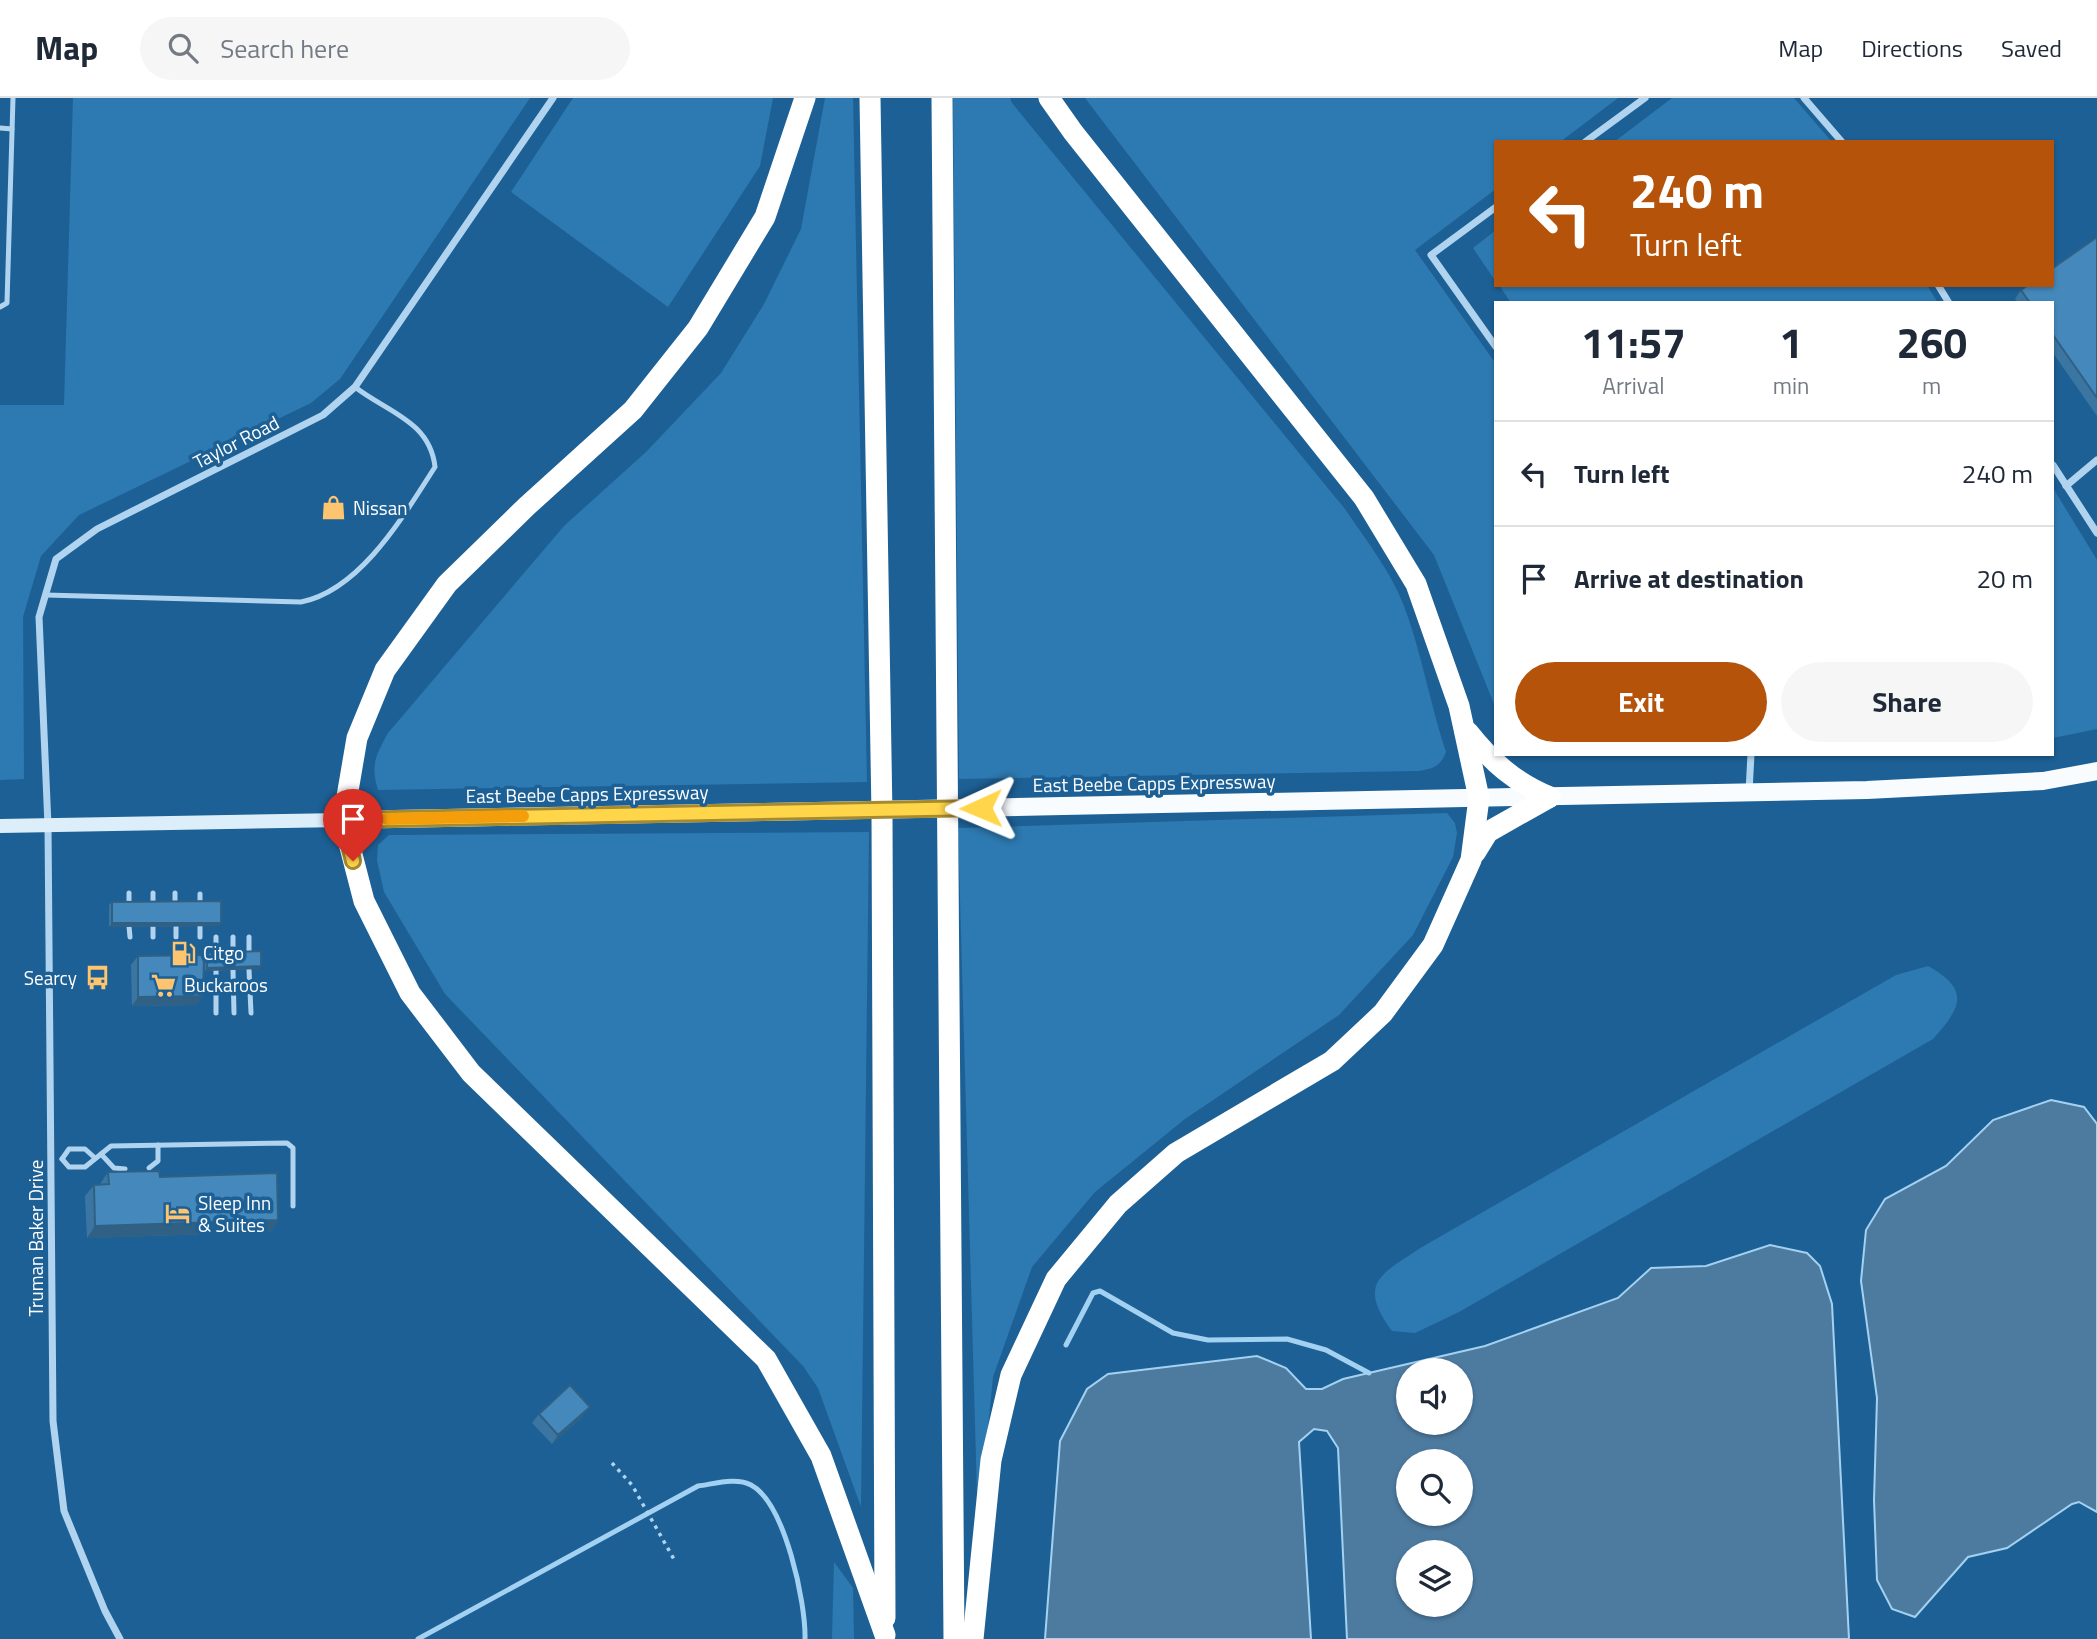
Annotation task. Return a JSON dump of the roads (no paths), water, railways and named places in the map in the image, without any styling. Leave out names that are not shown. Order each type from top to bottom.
[{"type":"highway","points":[[805,98],[765,217],[698,328],[633,410],[527,506],[447,584],[385,670],[357,738],[343,820],[364,901],[398,970],[410,993],[471,1073],[766,1359],[821,1456],[886,1637]]},
{"type":"highway","points":[[870,98],[882,829],[886,1637]]},
{"type":"highway","points":[[942,98],[954,1639]]},
{"type":"highway","points":[[1049,98],[1073,132],[1364,498],[1416,584],[1464,727],[1479,798],[1471,860]]},
{"type":"highway","points":[[1464,727],[1493,762],[1527,788],[1550,797]]},
{"type":"highway","points":[[973,1639],[991,1460],[1011,1375],[1056,1279],[1118,1204],[1176,1153],[1332,1061],[1383,1013],[1433,945],[1471,860],[1488,832],[1550,797]]},
{"type":"main road","name":"East Beebe Capps Expressway","points":[[0,826],[1867,790],[2043,781],[2097,771]]},
{"type":"street","name":"Taylor Road","points":[[48,825],[39,617],[56,558],[97,529],[323,415],[355,387],[552,98]]},
{"type":"street","points":[[1588,140],[1645,98]]},
{"type":"street","points":[[1804,98],[1840,140]]},
{"type":"street","points":[[1494,208],[1431,255],[1494,344]]},
{"type":"street","points":[[2066,486],[2097,460]]},
{"type":"street","points":[[2054,467],[2097,533]]},
{"type":"street","points":[[1749,793],[1751,756]]},
{"type":"street","name":"Truman Baker Drive","points":[[48,825],[53,1421],[64,1511],[105,1611],[120,1639]]},
{"type":"lane","points":[[0,307],[7,303],[13,98]]},
{"type":"lane","points":[[0,128],[12,129]]},
{"type":"lane","points":[[46,595],[301,602],[330,593],[367,562],[398,524],[435,467],[433,451],[415,425],[355,387]]},
{"type":"lane","points":[[153,893],[153,905]]},
{"type":"lane","points":[[175,893],[175,904]]},
{"type":"lane","points":[[129,894],[129,905]]},
{"type":"lane","points":[[200,894],[200,904]]},
{"type":"lane","points":[[130,926],[130,937]]},
{"type":"lane","points":[[153,926],[153,937]]},
{"type":"lane","points":[[176,926],[176,937]]},
{"type":"lane","points":[[200,926],[200,937]]},
{"type":"lane","points":[[216,937],[216,956]]},
{"type":"lane","points":[[233,937],[233,955]]},
{"type":"lane","points":[[249,937],[249,955]]},
{"type":"lane","points":[[216,970],[216,1013]]},
{"type":"lane","points":[[233,970],[234,1013]]},
{"type":"lane","points":[[249,970],[250,1013]]},
{"type":"lane","points":[[62,1159],[69,1167],[85,1167],[111,1146],[287,1143],[293,1149],[293,1206]]},
{"type":"lane","points":[[149,1168],[158,1161],[158,1144]]},
{"type":"lane","points":[[62,1159],[69,1149],[85,1149],[114,1168],[125,1168]]},
{"type":"lane","points":[[50,1160],[62,1159]]},
{"type":"waterway","points":[[1066,1345],[1093,1293],[1100,1291],[1173,1333],[1208,1340],[1287,1339],[1326,1350],[1369,1373]]},
{"type":"waterway","points":[[418,1639],[698,1486],[732,1481],[751,1485],[763,1495],[774,1512],[791,1555],[797,1579],[805,1639]]},
{"type":"place","name":"Nissan","points":[[333,508]]},
{"type":"place","name":"Citgo","points":[[183,953]]},
{"type":"place","name":"Searcy","points":[[97,978]]},
{"type":"place","name":"Buckaroos","points":[[164,985]]},
{"type":"place","name":"Sleep Inn & Suites","points":[[178,1214]]}]
